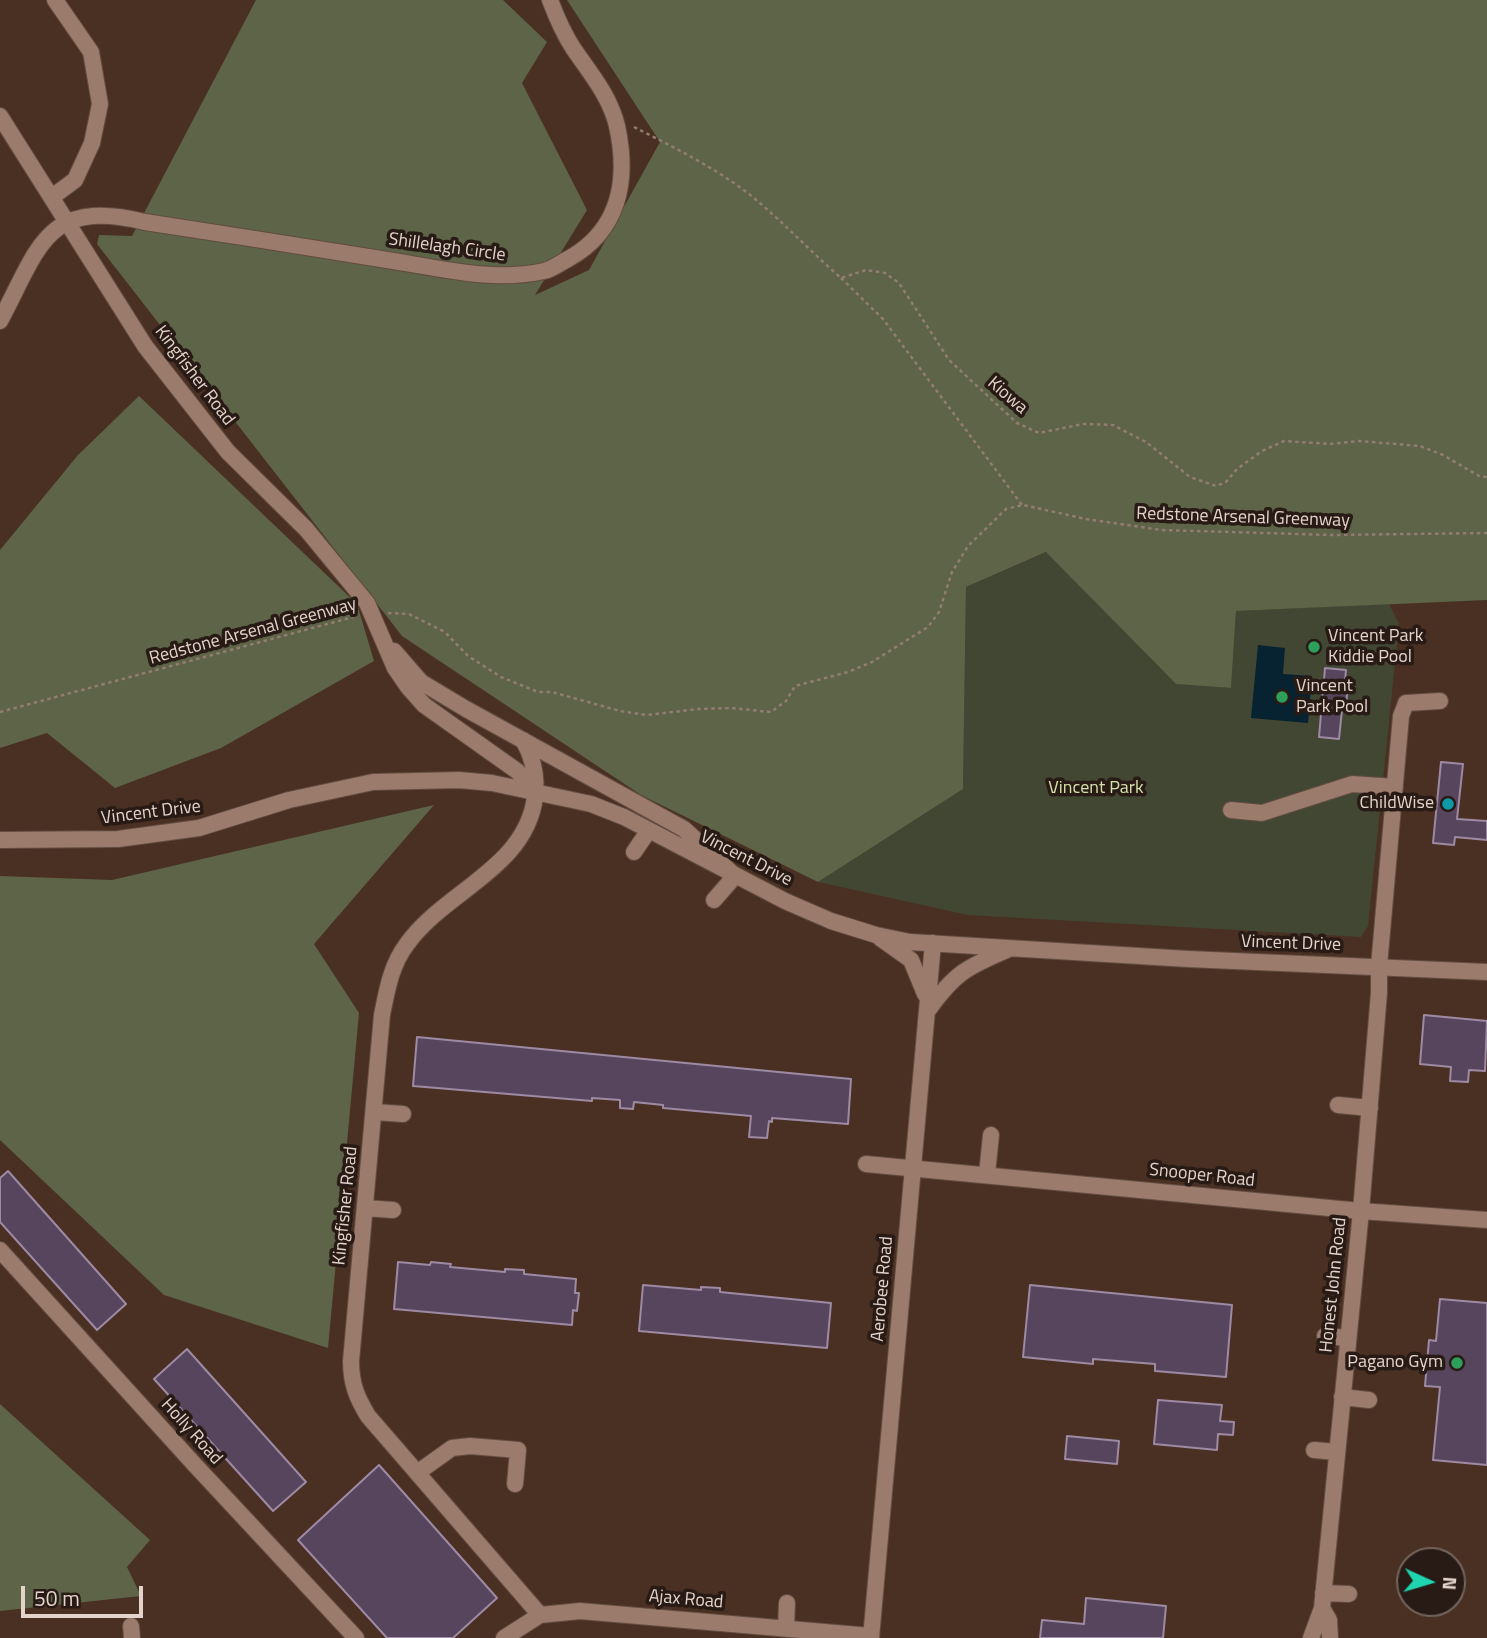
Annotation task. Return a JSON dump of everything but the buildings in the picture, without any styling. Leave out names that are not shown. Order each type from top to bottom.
[{"type":"street","points":[[52,197],[75,180],[92,143],[100,104],[91,52],[55,0]]},
{"type":"street","name":"Shillelagh Circle","points":[[67,220],[86,215],[123,217],[448,269],[511,276],[548,271],[582,251],[613,215],[620,188],[621,160],[617,125],[601,88],[571,45],[550,0]]},
{"type":"street","name":"Kingfisher Road","points":[[0,116],[154,356],[228,452],[306,529],[367,603],[395,668],[408,687],[424,705],[507,763],[535,790]]},
{"type":"street","points":[[0,321],[47,235],[67,220]]},
{"type":"street","name":"Kingfisher Road","points":[[383,639],[421,682],[684,829],[735,876]]},
{"type":"street","name":"Honest John Road","points":[[1311,1638],[1323,1600],[1370,1108],[1379,966],[1401,716],[1406,703],[1440,701]]},
{"type":"street","name":"Kingfisher Road","points":[[523,740],[530,752],[534,768],[532,814],[510,852],[425,924],[406,945],[390,974],[382,1015],[351,1378],[356,1396],[368,1416],[540,1615]]},
{"type":"street","name":"Vincent Drive","points":[[0,840],[118,839],[199,828],[289,800],[373,782],[459,780],[502,784],[591,804],[624,817],[735,876],[831,921],[876,935],[1011,949],[1487,972]]},
{"type":"street","points":[[1231,810],[1262,813],[1352,784],[1395,787]]},
{"type":"street","points":[[634,852],[649,830]]},
{"type":"street","points":[[714,900],[735,876]]},
{"type":"street","points":[[876,935],[911,961],[925,988],[928,1011]]},
{"type":"street","name":"Aerobee Road","points":[[871,1637],[933,943]]},
{"type":"street","points":[[928,1011],[942,990],[964,969],[1011,949]]},
{"type":"street","points":[[1338,1105],[1370,1108]]},
{"type":"street","points":[[375,1112],[403,1114]]},
{"type":"street","points":[[987,1174],[991,1135]]},
{"type":"street","name":"Snooper Road","points":[[866,1164],[1487,1220]]},
{"type":"street","points":[[365,1208],[393,1210]]},
{"type":"street","name":"Holly Road","points":[[0,1250],[356,1638]]},
{"type":"street","points":[[1325,1336],[1348,1338]]},
{"type":"street","points":[[1342,1397],[1368,1400]]},
{"type":"street","points":[[417,1473],[452,1448],[470,1446],[518,1450],[515,1484]]},
{"type":"street","points":[[1314,1450],[1337,1452]]},
{"type":"street","points":[[1323,1600],[1349,1594]]},
{"type":"street","name":"Honest John Road","points":[[1323,1600],[1329,1620],[1330,1638]]},
{"type":"street","points":[[786,1628],[787,1603]]},
{"type":"street","name":"Ajax Road","points":[[504,1638],[540,1615],[580,1611],[871,1637]]},
{"type":"path","points":[[617,125],[633,127],[722,175],[754,198],[841,278],[883,319],[1023,505]]},
{"type":"path","name":"Kiowa","points":[[841,278],[866,270],[885,273],[899,283],[949,360],[1017,423],[1039,433],[1083,424],[1113,425],[1146,442],[1190,477],[1216,486],[1226,482],[1237,469],[1262,451],[1284,441],[1420,446],[1443,454],[1472,472],[1487,477]]},
{"type":"path","name":"Redstone Arsenal Greenway","points":[[0,712],[372,612],[409,614],[445,632],[468,656],[501,677],[538,692],[552,692],[620,711],[647,715],[730,708],[771,712],[786,701],[794,686],[848,672],[872,662],[928,627],[939,612],[952,572],[968,546],[1006,509],[1023,505],[1086,519],[1161,530],[1332,535],[1487,533]]},
{"type":"green space","points":[[256,0],[503,0],[547,42],[522,83],[587,210],[535,295],[589,270],[660,142],[567,0],[1487,0],[1487,600],[1236,611],[1231,688],[1176,684],[1046,552],[966,587],[963,789],[818,882],[641,795],[402,636],[97,244],[99,235],[132,236]]},
{"type":"green space","points":[[139,396],[357,604],[374,661],[221,748],[115,788],[47,733],[0,748],[0,550],[78,455]]},
{"type":"green space","name":"Vincent Park","points":[[1047,552],[1176,684],[1231,688],[1236,611],[1389,604],[1399,624],[1368,926],[1361,937],[968,915],[818,882],[963,789],[966,587]]},
{"type":"green space","points":[[434,805],[314,944],[359,1013],[328,1348],[164,1295],[0,1140],[0,876],[112,880]]},
{"type":"green space","points":[[0,1404],[150,1540],[127,1567],[141,1596],[0,1611]]},
{"type":"water","name":"Vincent Park Pool","points":[[1258,645],[1285,648],[1283,674],[1312,676],[1308,723],[1251,718]]},
{"type":"place","name":"Vincent Park Kiddie Pool","points":[[1314,647]]},
{"type":"place","name":"Vincent Park Pool","points":[[1282,697]]},
{"type":"place","name":"ChildWise","points":[[1448,804]]},
{"type":"place","name":"Pagano Gym","points":[[1457,1363]]}]
